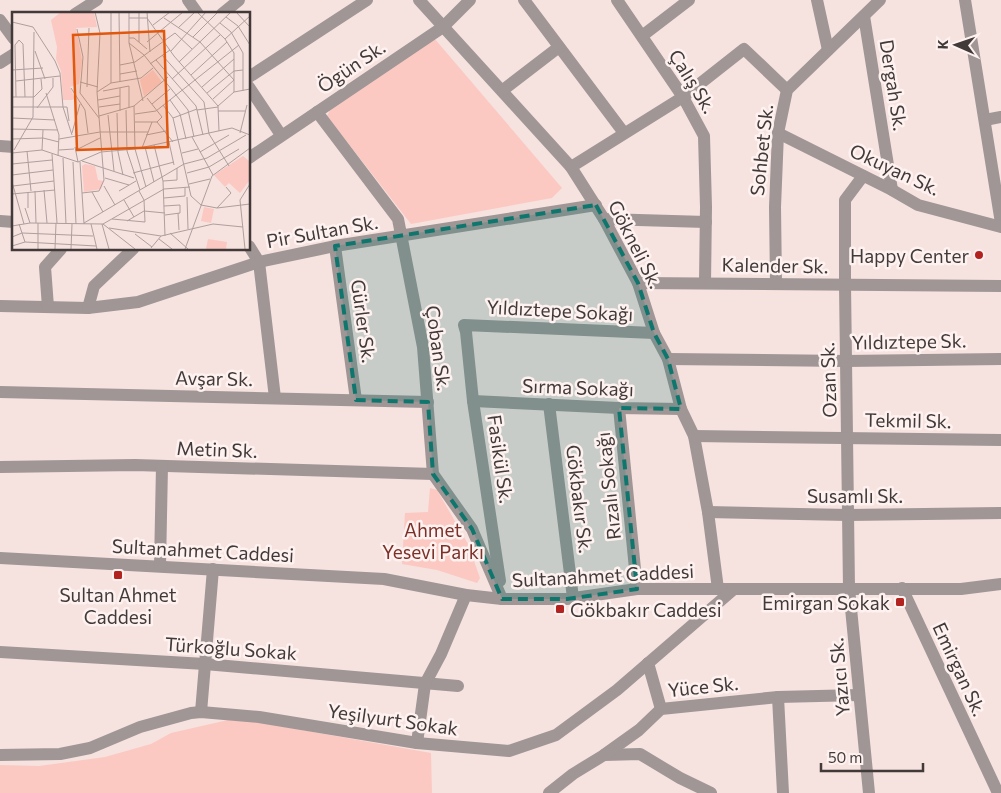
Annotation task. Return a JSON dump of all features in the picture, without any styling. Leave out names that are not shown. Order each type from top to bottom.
[{"type":"street","points":[[188,0],[197,12]]},
{"type":"street","points":[[224,12],[239,0]]},
{"type":"street","points":[[250,75],[367,0]]},
{"type":"street","name":"Gökneli Sk.","points":[[419,0],[503,90],[571,167],[596,205],[638,283],[654,333],[668,359],[681,409],[694,436],[708,512],[718,589]]},
{"type":"street","name":"Ögün Sk.","points":[[250,157],[443,27],[470,0]]},
{"type":"street","points":[[524,0],[624,133]]},
{"type":"street","name":"Çalış Sk.","points":[[616,0],[684,97],[704,136],[705,283]]},
{"type":"street","points":[[642,36],[689,0]]},
{"type":"street","points":[[817,0],[828,50]]},
{"type":"street","name":"Sohbet Sk.","points":[[776,283],[774,207],[778,132],[787,90],[880,0]]},
{"type":"street","points":[[965,0],[999,202],[1001,225]]},
{"type":"street","points":[[80,12],[92,5]]},
{"type":"street","name":"Dergah Sk.","points":[[864,16],[892,190]]},
{"type":"street","points":[[0,20],[12,36]]},
{"type":"street","points":[[503,90],[559,47]]},
{"type":"street","points":[[571,167],[684,97],[744,49],[787,90]]},
{"type":"street","points":[[0,63],[12,55]]},
{"type":"street","points":[[250,88],[281,135]]},
{"type":"street","name":"Çoban Sk.","points":[[317,112],[398,220],[423,347],[433,474]]},
{"type":"street","points":[[984,120],[1001,117]]},
{"type":"street","name":"Okuyan Sk.","points":[[778,132],[918,205],[1001,225]]},
{"type":"street","name":"Ozan Sk.","points":[[850,588],[844,285],[845,200],[863,176]]},
{"type":"street","name":"Pir Sultan Sk.","points":[[0,306],[88,308],[138,302],[259,262],[335,246],[596,205]]},
{"type":"street","points":[[604,219],[706,222]]},
{"type":"street","name":"Gürler Sk.","points":[[335,246],[356,400]]},
{"type":"street","points":[[250,248],[259,262],[275,398]]},
{"type":"street","points":[[48,307],[45,267],[60,250]]},
{"type":"street","points":[[88,308],[94,286],[132,250]]},
{"type":"street","name":"Kalender Sk.","points":[[638,283],[1001,286]]},
{"type":"street","name":"Yıldıztepe Sokağı","points":[[464,324],[654,333]]},
{"type":"street","name":"Fasikül Sk.","points":[[464,324],[473,401],[502,599]]},
{"type":"street","name":"Yıldıztepe Sk.","points":[[668,359],[846,361],[1001,359]]},
{"type":"street","name":"Avşar Sk.","points":[[0,392],[428,402]]},
{"type":"street","name":"Sırma Sokağı","points":[[473,401],[681,409]]},
{"type":"street","name":"Gökbakır Sk.","points":[[548,404],[573,598]]},
{"type":"street","name":"Rızalı Sokağı","points":[[619,408],[638,590]]},
{"type":"street","name":"Tekmil Sk.","points":[[694,436],[1001,440]]},
{"type":"street","points":[[160,566],[162,466]]},
{"type":"street","name":"Metin Sk.","points":[[0,467],[162,466],[433,474]]},
{"type":"street","points":[[433,474],[472,529],[502,599]]},
{"type":"street","name":"Susamlı Sk.","points":[[708,512],[848,515],[1001,513]]},
{"type":"street","name":"Sultanahmet Caddesi","points":[[0,558],[384,579],[466,595],[502,599],[573,598],[638,590],[961,589],[1001,584]]},
{"type":"street","points":[[201,712],[213,569]]},
{"type":"street","name":"Yazıcı Sk.","points":[[850,588],[869,793]]},
{"type":"street","name":"Emirgan Sk.","points":[[902,588],[998,793]]},
{"type":"street","name":"Yeşilyurt Sokak","points":[[0,755],[60,754],[90,748],[140,727],[201,712],[259,717],[417,743],[508,750],[556,735],[617,690],[734,589]]},
{"type":"street","points":[[417,743],[425,684],[441,654],[466,595]]},
{"type":"street","name":"Türkoğlu Sokak","points":[[0,652],[205,664],[255,670],[308,672],[458,686]]},
{"type":"street","points":[[648,663],[661,709]]},
{"type":"street","name":"Yüce Sk.","points":[[549,793],[573,774],[639,730],[661,709],[778,697],[860,695]]},
{"type":"street","points":[[778,697],[782,793]]},
{"type":"street","points":[[604,755],[640,754],[680,778],[711,793]]},
{"type":"highlighted area","points":[[596,205],[638,283],[654,333],[668,359],[681,409],[619,408],[637,589],[567,599],[502,599],[472,529],[433,474],[428,402],[356,400],[335,246]]},
{"type":"green space","points":[[434,38],[562,188],[552,198],[411,224],[327,116],[331,108]]},
{"type":"green space","name":"Ahmet Yesevi Parkı","points":[[430,488],[437,490],[468,544],[480,578],[477,583],[437,570],[402,564],[405,513],[428,512]]},
{"type":"green space","points":[[228,720],[257,722],[431,753],[432,793],[0,793],[0,765],[39,766],[105,757],[151,744],[171,733]]},
{"type":"place","name":"Happy Center","points":[[979,255]]},
{"type":"place","name":"Sultan Ahmet Caddesi","points":[[118,575]]},
{"type":"place","name":"Emirgan Sokak","points":[[900,602]]},
{"type":"place","name":"Gökbakır Caddesi","points":[[560,609]]}]
